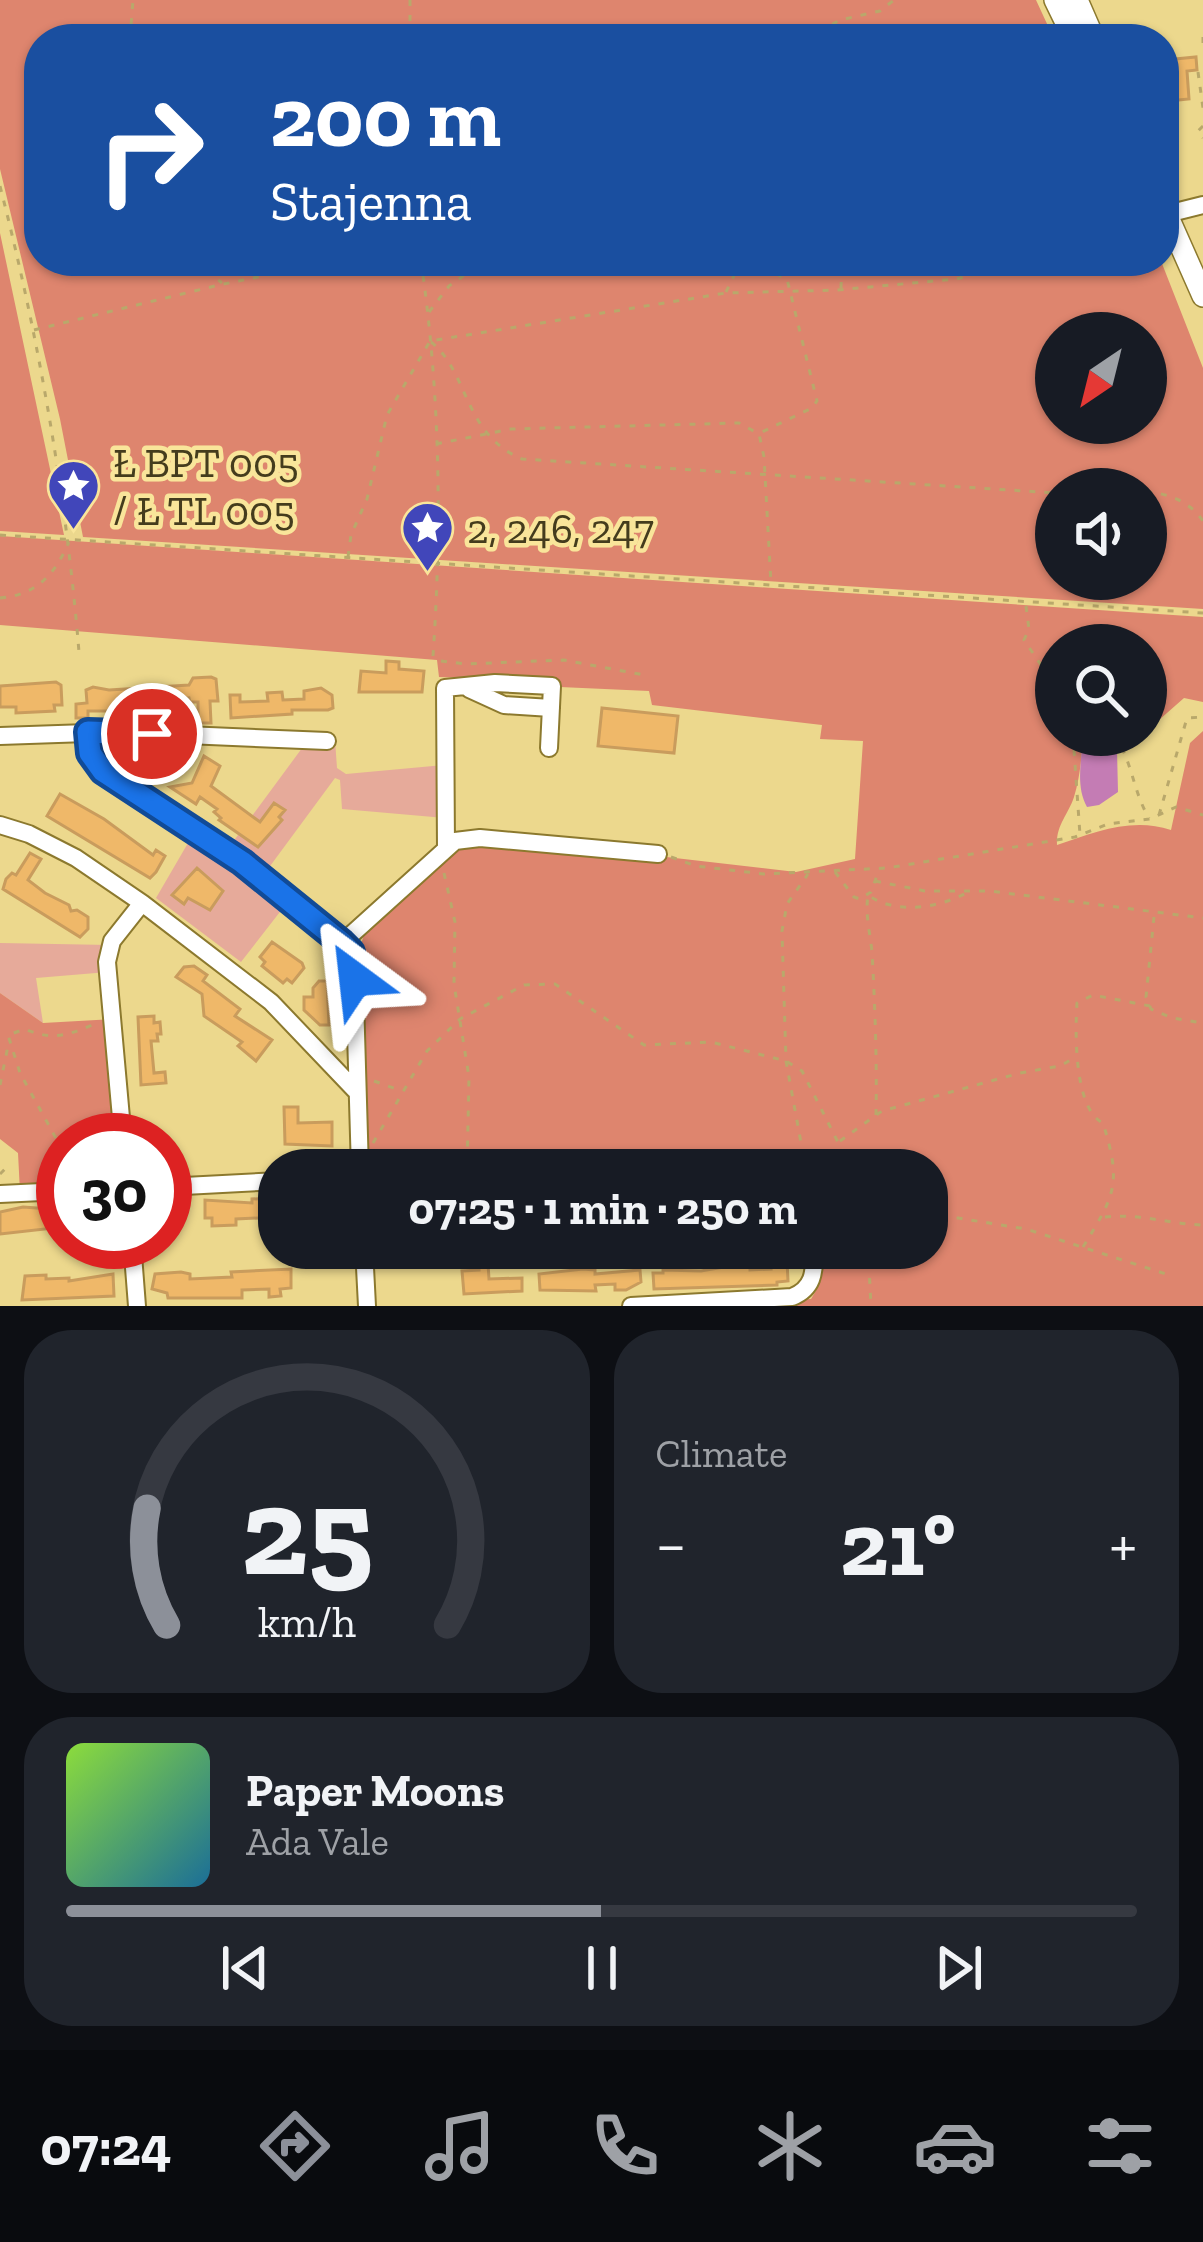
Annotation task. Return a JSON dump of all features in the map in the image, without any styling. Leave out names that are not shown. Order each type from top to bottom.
[{"type":"main road","points":[[1179,242],[1203,296]]},
{"type":"street","points":[[442,851],[445,688],[469,688],[504,705],[551,708],[548,748]]},
{"type":"street","points":[[0,736],[88,732],[327,741]]},
{"type":"street","points":[[88,732],[90,753],[103,771],[242,862],[351,952],[358,1149]]},
{"type":"street","points":[[0,825],[76,858],[142,903],[271,1003],[355,1082]]},
{"type":"street","points":[[342,943],[455,841],[480,838],[658,854]]},
{"type":"street","points":[[121,1113],[108,951],[142,903]]},
{"type":"street","points":[[192,1185],[258,1182]]},
{"type":"street","points":[[0,1194],[36,1192]]},
{"type":"street","points":[[134,1269],[137,1306]]},
{"type":"street","points":[[365,1269],[367,1306]]},
{"type":"street","points":[[631,1306],[792,1298],[809,1286],[814,1269]]},
{"type":"path","points":[[833,24],[880,11],[894,0]]},
{"type":"path","points":[[1203,37],[1203,45]]},
{"type":"path","points":[[1198,72],[1203,108]]},
{"type":"path","points":[[1203,126],[1198,131],[1203,138]]},
{"type":"path","points":[[0,186],[33,331],[70,540],[79,652]]},
{"type":"path","points":[[212,276],[221,284]]},
{"type":"path","points":[[33,331],[261,276]]},
{"type":"path","points":[[423,276],[440,564],[434,653],[441,661],[445,688]]},
{"type":"path","points":[[428,313],[464,276]]},
{"type":"path","points":[[726,292],[734,276]]},
{"type":"path","points":[[758,434],[802,414],[817,400],[793,291],[782,276]]},
{"type":"path","points":[[840,290],[841,276]]},
{"type":"path","points":[[430,341],[726,292],[840,290],[968,276]]},
{"type":"path","points":[[430,341],[442,351],[476,420],[505,452],[522,459],[1035,492]]},
{"type":"path","points":[[347,558],[387,415],[430,341]]},
{"type":"path","points":[[436,444],[511,429],[739,423],[758,434],[772,586]]},
{"type":"path","points":[[1167,495],[1193,507],[1203,520]]},
{"type":"path","points":[[0,535],[1203,614]]},
{"type":"path","points":[[0,598],[25,595],[43,583],[59,566],[70,540]]},
{"type":"path","points":[[1024,602],[1029,615],[1024,640],[1035,656]]},
{"type":"path","points":[[441,661],[564,660],[644,675]]},
{"type":"path","points":[[1158,817],[1187,718],[1203,717]]},
{"type":"path","points":[[1074,756],[1080,835]]},
{"type":"path","points":[[1125,756],[1133,786],[1150,819]]},
{"type":"path","points":[[658,854],[696,866],[764,874],[835,872],[1080,835],[1108,824],[1158,817],[1175,806],[1203,815]]},
{"type":"path","points":[[442,851],[455,922],[454,984],[469,1077],[467,1149]]},
{"type":"path","points":[[877,1115],[878,1042],[871,1006],[872,945],[866,912],[880,868]]},
{"type":"path","points":[[835,872],[854,897],[868,895],[891,908],[944,902],[969,891]]},
{"type":"path","points":[[802,1149],[786,1061],[782,931],[787,904],[809,873]]},
{"type":"path","points":[[875,881],[925,891],[969,891],[1203,918]]},
{"type":"path","points":[[1150,1006],[1145,997],[1154,914]]},
{"type":"path","points":[[370,1149],[427,1051],[460,1019],[524,985],[555,984],[644,1045],[711,1042],[786,1061],[802,1071],[843,1149]]},
{"type":"path","points":[[1083,1247],[1105,1217],[1114,1182],[1113,1150],[1103,1123],[1091,1118],[1086,1108],[1077,1003],[1093,995],[1203,1022]]},
{"type":"path","points":[[0,1085],[8,1035],[25,1029],[38,1036],[70,1036],[112,1017]]},
{"type":"path","points":[[5,1041],[43,1113]]},
{"type":"path","points":[[840,1141],[877,1115],[981,1083],[1060,1066],[1078,1056]]},
{"type":"path","points":[[355,1082],[401,1091]]},
{"type":"path","points":[[1105,1217],[1139,1216],[1168,1224],[1203,1225]]},
{"type":"path","points":[[948,1217],[1026,1229],[1169,1275]]},
{"type":"path","points":[[869,1269],[871,1306]]},
{"type":"shaded area","points":[[0,0],[1036,0],[1047,24],[24,24],[24,269],[0,169]]},
{"type":"shaded area","points":[[0,233],[64,535],[0,531]]},
{"type":"shaded area","points":[[26,276],[1167,276],[1203,368],[1203,609],[1063,600],[1167,600],[1167,468],[1035,468],[1035,598],[83,537]]},
{"type":"shaded area","points":[[0,536],[1203,617],[1203,702],[1184,698],[1167,713],[1167,624],[1035,624],[1035,756],[1081,756],[1076,789],[1057,845],[1128,826],[1171,830],[1190,743],[1203,731],[1203,1306],[664,1306],[811,1299],[817,1289],[815,1269],[948,1269],[948,1149],[368,1149],[362,1116],[358,954],[371,912],[387,889],[475,835],[796,872],[855,859],[863,741],[820,739],[822,725],[652,705],[649,691],[560,687],[559,681],[439,677],[437,660],[0,625]]},
{"type":"shaded area","points":[[308,740],[335,740],[337,768],[346,774],[444,765],[445,818],[342,809],[340,780],[335,778],[262,877],[290,899],[241,962],[156,898],[195,831],[227,850]]},
{"type":"shaded area","points":[[1082,756],[1117,756],[1118,792],[1099,805],[1087,807],[1080,781]]},
{"type":"shaded area","points":[[0,943],[110,945],[108,972],[36,978],[43,1023],[0,993]]},
{"type":"shaded area","points":[[0,993],[43,1023],[114,1019],[123,1113],[36,1113],[36,1191],[20,1192],[18,1153],[0,1139]]},
{"type":"building","points":[[1196,57],[1197,70],[1187,71],[1189,99],[1179,100],[1179,59]]},
{"type":"building","points":[[386,661],[399,662],[399,669],[424,671],[422,692],[359,692],[361,671],[386,673]]},
{"type":"building","points":[[193,678],[216,679],[218,701],[210,701],[211,723],[198,723],[198,702],[189,698],[172,700],[167,706],[160,701],[142,702],[143,711],[88,711],[88,718],[76,718],[76,704],[87,703],[86,690],[93,687],[189,685]]},
{"type":"building","points":[[61,685],[62,705],[54,705],[55,711],[16,713],[16,707],[0,707],[0,686]]},
{"type":"building","points":[[321,688],[332,695],[333,708],[231,718],[230,695],[240,695],[240,702],[268,701],[267,693],[282,692],[283,700],[304,699],[304,691]]},
{"type":"building","points":[[602,708],[678,716],[674,753],[598,746]]},
{"type":"building","points":[[204,756],[220,766],[211,786],[260,822],[274,803],[285,810],[258,847],[219,820],[217,809],[200,797],[196,804],[170,787],[192,783]]},
{"type":"building","points":[[60,794],[153,855],[156,850],[165,856],[156,872],[150,878],[47,816]]},
{"type":"building","points":[[30,853],[41,859],[28,880],[69,905],[71,911],[88,917],[88,929],[80,937],[3,889],[6,879],[16,875]]},
{"type":"building","points":[[197,868],[223,891],[210,910],[188,898],[184,904],[172,895]]},
{"type":"building","points":[[272,942],[302,963],[304,968],[292,983],[287,979],[283,983],[262,966],[265,962],[260,957]]},
{"type":"building","points":[[194,966],[207,975],[203,981],[240,1009],[235,1016],[272,1040],[256,1061],[238,1046],[242,1042],[204,1016],[202,994],[176,977],[184,967]]},
{"type":"building","points":[[319,981],[327,981],[329,1025],[320,1025],[304,1010],[304,997],[313,997]]},
{"type":"building","points":[[154,1016],[161,1034],[157,1034],[158,1041],[151,1041],[154,1073],[165,1072],[166,1083],[141,1085],[138,1017]]},
{"type":"building","points":[[284,1107],[298,1107],[298,1123],[332,1122],[332,1146],[285,1144]]},
{"type":"building","points":[[258,1199],[258,1218],[212,1226],[212,1218],[205,1218],[205,1200],[252,1203]]},
{"type":"building","points":[[36,1208],[36,1230],[0,1234],[0,1212]]},
{"type":"building","points":[[291,1269],[291,1288],[280,1289],[281,1296],[269,1297],[269,1289],[242,1290],[242,1298],[168,1298],[167,1293],[152,1289],[155,1274],[181,1272],[190,1274],[190,1279],[232,1277],[231,1272]]},
{"type":"building","points":[[488,1269],[489,1279],[522,1278],[522,1291],[464,1294],[462,1271]]},
{"type":"building","points":[[787,1269],[788,1281],[654,1289],[653,1273],[663,1270]]},
{"type":"building","points":[[640,1270],[641,1282],[626,1290],[615,1290],[615,1284],[595,1285],[596,1291],[540,1290],[539,1274]]},
{"type":"building","points":[[113,1274],[114,1296],[22,1300],[25,1276],[69,1281]]},
{"type":"place","name":"Ł BPT 005 / Ł TL 005","points":[[74,532]]},
{"type":"place","name":"2, 246, 247","points":[[428,574]]},
{"type":"route","points":[[152,734],[88,732],[94,763],[242,862],[342,943],[351,952],[355,979]]}]
